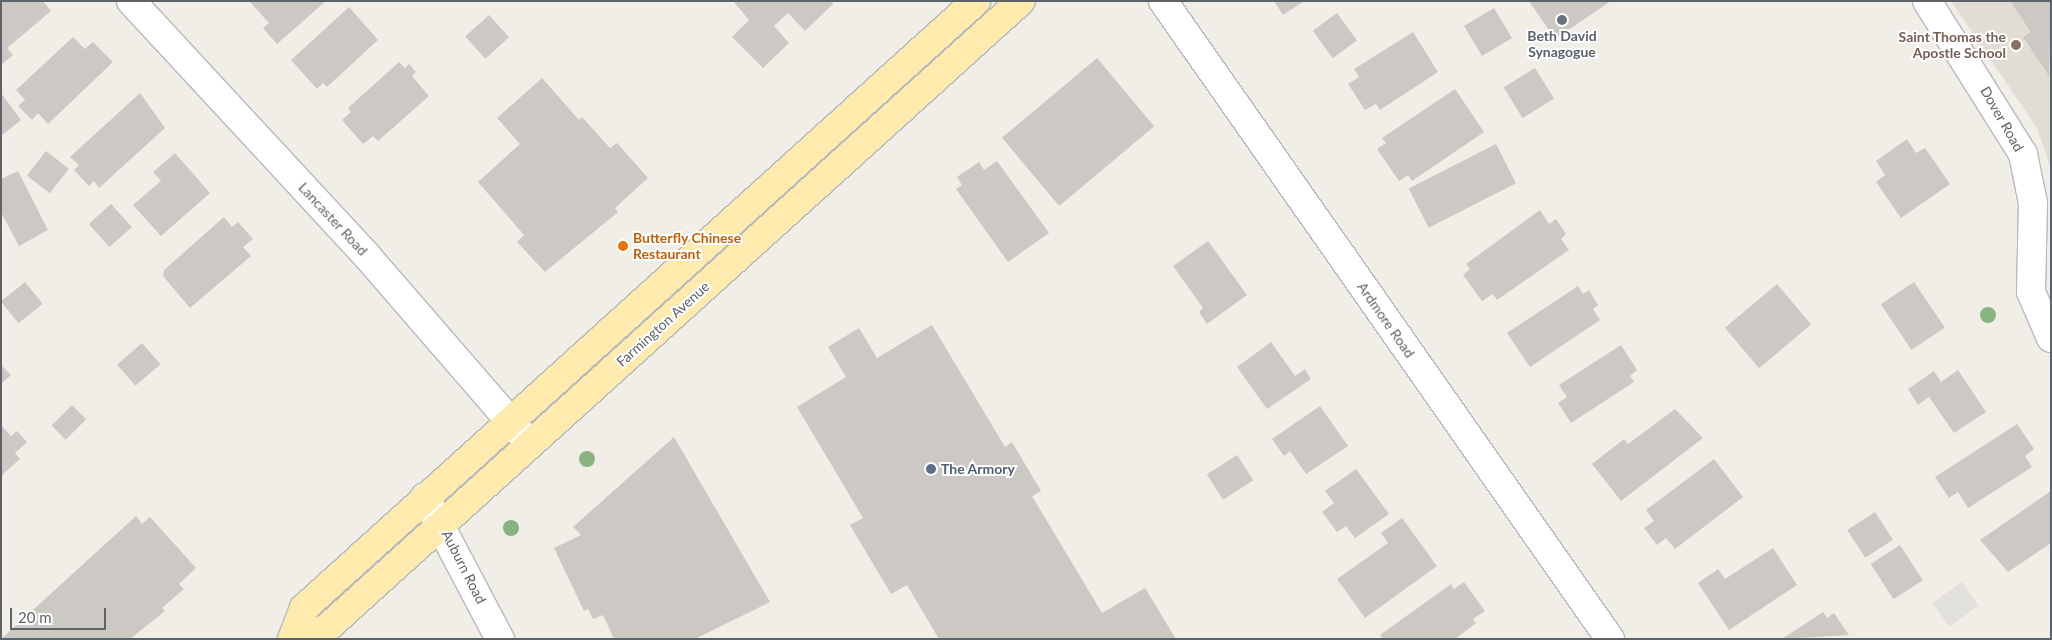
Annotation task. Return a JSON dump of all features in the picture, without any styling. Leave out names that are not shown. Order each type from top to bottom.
[{"type":"main road","points":[[292,639],[304,608],[425,496],[976,1]]},
{"type":"main road","name":"Farmington Avenue","points":[[301,639],[328,628],[529,443],[1016,3]]},
{"type":"street","name":"Lancaster Road","points":[[131,1],[360,248],[529,443]]},
{"type":"street","name":"Ardmore Road","points":[[1163,1],[1610,639]]},
{"type":"street","name":"Dover Road","points":[[1926,1],[2023,154],[2032,203],[2031,292],[2051,338]]},
{"type":"street","name":"Auburn Road","points":[[425,496],[442,525],[500,639]]},
{"type":"shaded area","name":"Saint Thomas the Apostle School","points":[[1951,1],[2051,1],[2050,166],[2037,128]]},
{"type":"shaded area","points":[[1962,582],[1979,606],[1949,626],[1933,603]]},
{"type":"building","points":[[1,1],[43,1],[51,11],[7,48],[13,55],[1,65]]},
{"type":"building","points":[[249,1],[326,1],[277,44],[263,28],[269,23]]},
{"type":"building","points":[[733,1],[832,1],[833,4],[805,31],[788,13],[774,26],[789,43],[763,68],[732,37],[749,20]]},
{"type":"building","points":[[1274,1],[1304,1],[1283,15]]},
{"type":"building","name":"Beth David Synagogue","points":[[1529,1],[1611,1],[1555,39]]},
{"type":"building","points":[[2010,1],[2051,1],[2049,76],[2023,37],[2031,32]]},
{"type":"building","points":[[349,7],[378,40],[327,87],[323,83],[317,89],[291,60]]},
{"type":"building","points":[[1494,8],[1512,38],[1482,56],[1464,26]]},
{"type":"building","points":[[1337,13],[1357,41],[1333,58],[1313,31]]},
{"type":"building","points":[[489,15],[509,37],[485,59],[465,36]]},
{"type":"building","points":[[1413,32],[1438,72],[1380,110],[1376,104],[1365,110],[1348,84],[1359,77],[1354,69]]},
{"type":"building","points":[[73,37],[85,49],[93,42],[113,62],[48,124],[38,113],[32,120],[18,106],[25,100],[16,90]]},
{"type":"building","points":[[1097,58],[1154,126],[1059,206],[1002,138]]},
{"type":"building","points":[[399,62],[405,68],[409,64],[416,72],[412,76],[429,96],[378,141],[373,136],[363,144],[342,120],[351,112],[348,108]]},
{"type":"building","points":[[1535,68],[1554,99],[1523,118],[1504,88]]},
{"type":"building","points":[[542,78],[579,120],[582,117],[610,148],[617,143],[648,178],[615,208],[618,212],[545,272],[517,242],[524,235],[478,182],[520,144],[497,118]]},
{"type":"building","points":[[1455,89],[1484,132],[1412,181],[1408,175],[1399,181],[1377,149],[1386,143],[1382,138]]},
{"type":"building","points":[[1,93],[21,120],[1,136]]},
{"type":"building","points":[[140,93],[165,128],[99,188],[94,181],[89,186],[74,170],[79,165],[70,157]]},
{"type":"building","points":[[1907,139],[1916,153],[1925,148],[1950,184],[1901,218],[1876,182],[1885,175],[1876,161]]},
{"type":"building","points":[[1496,144],[1516,183],[1429,228],[1409,188]]},
{"type":"building","points":[[46,151],[69,169],[50,193],[27,175]]},
{"type":"building","points":[[175,153],[210,193],[161,236],[133,205],[161,181],[153,172]]},
{"type":"building","points":[[997,161],[1049,233],[1008,262],[956,189],[962,185],[957,177],[979,162],[984,170]]},
{"type":"building","points":[[18,171],[48,230],[19,246],[1,212],[1,179]]},
{"type":"building","points":[[111,204],[132,227],[109,247],[89,224]]},
{"type":"building","points":[[1540,210],[1549,224],[1556,219],[1566,234],[1561,239],[1569,250],[1497,300],[1493,294],[1482,301],[1463,275],[1470,269],[1466,264]]},
{"type":"building","points":[[224,217],[232,227],[238,222],[253,239],[243,247],[251,256],[190,308],[163,276],[164,270]]},
{"type":"building","points":[[1208,241],[1247,295],[1207,324],[1199,312],[1203,308],[1173,266]]},
{"type":"building","points":[[25,282],[43,304],[19,323],[1,301]]},
{"type":"building","points":[[1914,282],[1945,328],[1912,350],[1881,304]]},
{"type":"building","points":[[1777,284],[1811,325],[1759,368],[1725,328]]},
{"type":"building","points":[[1578,286],[1583,294],[1589,290],[1598,305],[1593,309],[1600,320],[1530,367],[1507,333]]},
{"type":"building","name":"The Armory","points":[[932,325],[1005,447],[1012,442],[1041,491],[1032,496],[1102,613],[1145,588],[1176,639],[939,639],[907,585],[891,594],[850,525],[863,518],[797,407],[846,377],[828,347],[859,328],[877,358]]},
{"type":"building","points":[[1271,342],[1295,376],[1305,369],[1311,379],[1267,409],[1237,367]]},
{"type":"building","points":[[142,343],[160,364],[135,386],[117,365]]},
{"type":"building","points":[[1621,345],[1637,370],[1630,376],[1634,382],[1571,423],[1558,403],[1567,397],[1559,385]]},
{"type":"building","points":[[1,365],[11,375],[1,384]]},
{"type":"building","points":[[1958,370],[1986,412],[1954,433],[1929,397],[1918,405],[1908,389],[1934,371],[1941,382]]},
{"type":"building","points":[[72,405],[86,419],[66,440],[51,426]]},
{"type":"building","points":[[1320,406],[1348,446],[1306,474],[1290,451],[1284,456],[1272,439]]},
{"type":"building","points":[[1675,409],[1703,438],[1621,501],[1592,464],[1624,439],[1628,444]]},
{"type":"building","points":[[2017,424],[2034,449],[2025,456],[2032,467],[1968,508],[1958,492],[1949,498],[1935,477]]},
{"type":"building","points":[[1,425],[11,436],[17,431],[27,442],[15,453],[20,459],[3,474],[1,483]]},
{"type":"building","points":[[674,437],[770,602],[695,639],[614,639],[603,615],[593,619],[588,609],[584,611],[554,548],[581,535],[573,527]]},
{"type":"building","points":[[1237,455],[1253,480],[1223,500],[1207,475]]},
{"type":"building","points":[[1714,459],[1743,497],[1675,549],[1666,538],[1657,545],[1644,528],[1654,521],[1646,510]]},
{"type":"building","points":[[1356,469],[1389,514],[1355,538],[1346,526],[1337,532],[1322,512],[1334,503],[1325,491]]},
{"type":"building","points":[[2051,491],[2051,543],[2008,572],[1980,540]]},
{"type":"building","points":[[1875,512],[1893,540],[1865,558],[1847,530]]},
{"type":"building","points":[[136,516],[142,524],[150,517],[196,568],[179,584],[184,589],[162,608],[165,611],[130,639],[1,639]]},
{"type":"building","points":[[1402,518],[1437,566],[1365,618],[1337,579],[1388,543],[1381,533]]},
{"type":"building","points":[[1900,545],[1923,580],[1894,599],[1871,564]]},
{"type":"building","points":[[1773,548],[1797,585],[1729,630],[1698,583],[1718,569],[1725,579]]},
{"type":"building","points":[[1464,582],[1485,611],[1473,619],[1476,623],[1455,639],[1383,639],[1380,635],[1451,584],[1454,589]]},
{"type":"building","points":[[1823,612],[1827,618],[1834,613],[1849,635],[1782,639]]},
{"type":"place","name":"Beth David Synagogue","points":[[1562,20]]},
{"type":"place","name":"Saint Thomas the Apostle School","points":[[2016,45]]},
{"type":"place","name":"Butterfly Chinese Restaurant","points":[[623,246]]},
{"type":"place","name":"The Armory","points":[[931,469]]}]
